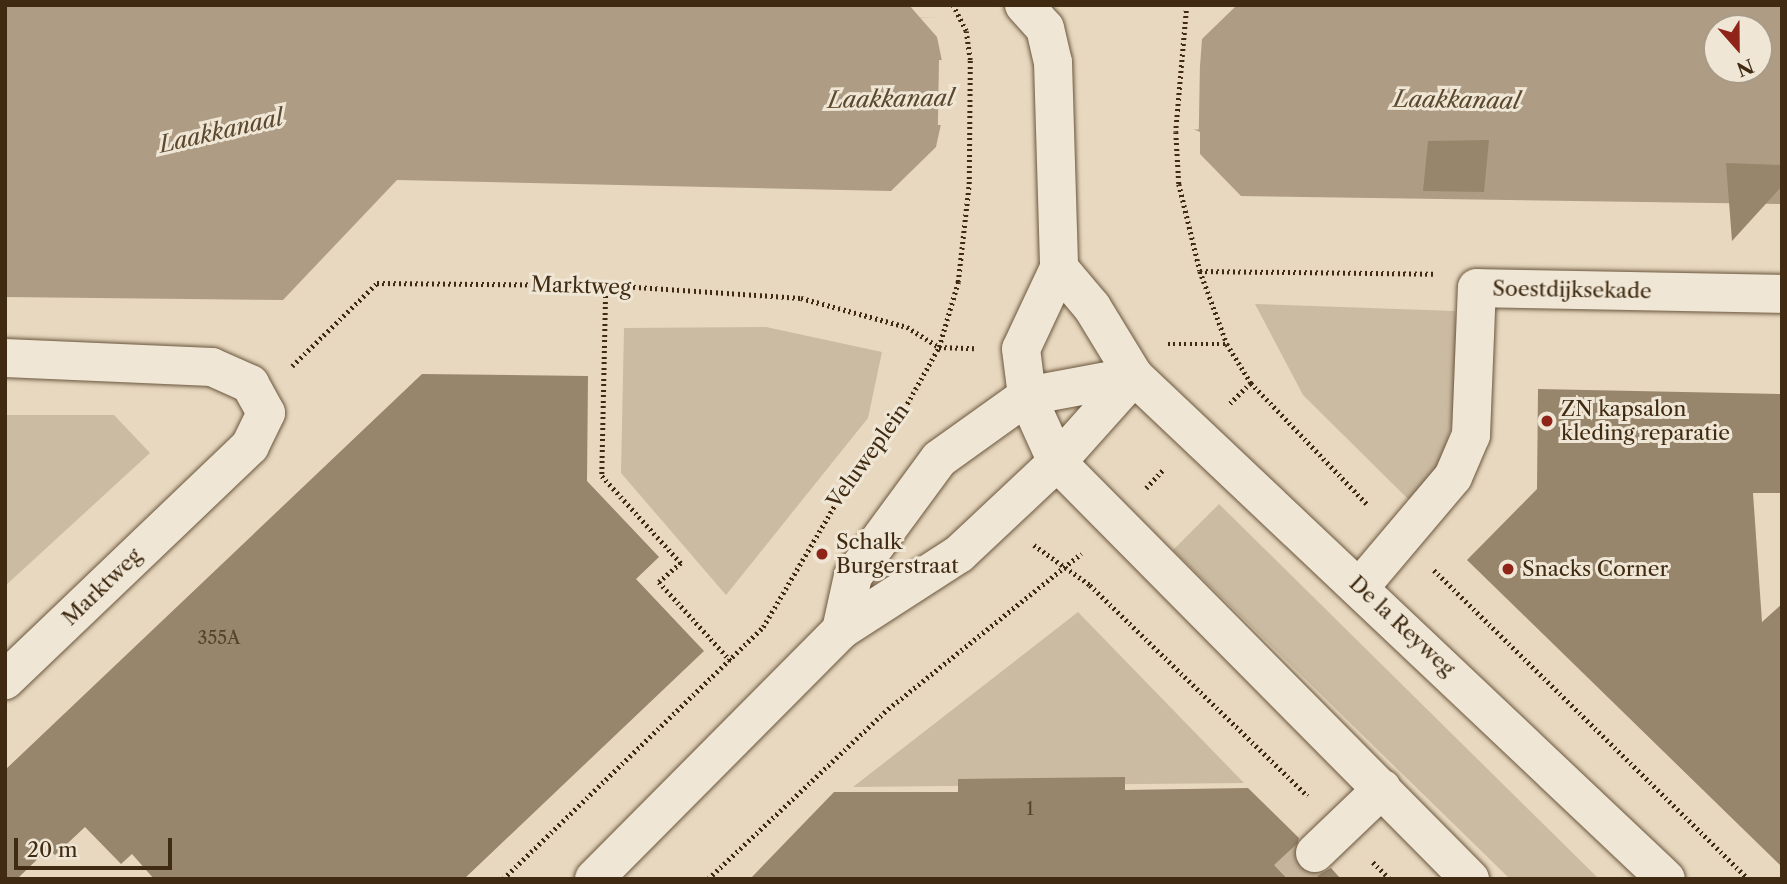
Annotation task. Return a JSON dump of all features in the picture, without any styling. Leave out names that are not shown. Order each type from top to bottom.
[{"type":"street","points":[[1044,25],[1057,127],[1059,268],[1021,348],[1027,396],[1057,462],[1470,879]]},
{"type":"street","points":[[1059,268],[1135,376]]},
{"type":"street","points":[[1360,587],[1405,541],[1453,477],[1471,435],[1477,288]]},
{"type":"street","name":"Soestdijksekade","points":[[1477,288],[1782,294]]},
{"type":"street","points":[[5,358],[212,367],[237,374],[261,397]]},
{"type":"street","points":[[841,630],[853,576],[939,459],[1027,396],[1135,376]]},
{"type":"street","points":[[594,879],[841,630],[958,554],[1057,462],[1135,376]]},
{"type":"street","name":"De la Reyweg","points":[[1135,376],[1666,879]]},
{"type":"street","name":"Marktweg","points":[[5,680],[250,446],[263,428],[261,397]]},
{"type":"street","points":[[1327,841],[1382,789]]},
{"type":"path","name":"Veluweplein","points":[[503,879],[731,661],[763,627],[865,454],[899,418],[939,347],[958,282],[969,184],[970,60],[966,31],[953,5]]},
{"type":"path","points":[[1176,132],[1187,5]]},
{"type":"path","name":"Soestdijksekade","points":[[1200,271],[1459,275],[1477,288]]},
{"type":"path","name":"Marktweg","points":[[261,397],[377,283],[606,285],[801,298],[907,327],[939,347]]},
{"type":"path","points":[[606,285],[602,476],[681,563],[659,582],[731,661]]},
{"type":"path","points":[[1251,383],[1405,541],[1748,879]]},
{"type":"path","points":[[1062,570],[1090,585],[1327,841],[1390,879]]},
{"type":"shaded area","points":[[1255,304],[1455,311],[1461,393],[1436,478],[1409,500],[1303,395]]},
{"type":"shaded area","points":[[766,327],[882,352],[868,418],[726,595],[621,473],[624,328]]},
{"type":"shaded area","points":[[5,415],[114,415],[150,453],[5,586]]},
{"type":"shaded area","points":[[1219,504],[1599,879],[1510,879],[1173,550]]},
{"type":"shaded area","points":[[1078,612],[1244,783],[853,787]]},
{"type":"water","name":"Laakkanaal","points":[[5,5],[909,5],[937,37],[942,61],[1191,69],[1200,66],[1202,39],[1237,5],[1782,6],[1782,204],[1241,196],[1200,154],[1200,132],[1191,128],[941,124],[936,147],[891,191],[397,180],[283,300],[5,297]]},
{"type":"pier","points":[[939,60],[1200,65],[1199,130],[938,125]]},
{"type":"building","points":[[1489,140],[1484,192],[1423,191],[1428,141]]},
{"type":"building","points":[[1726,163],[1782,165],[1782,186],[1732,241]]},
{"type":"building","points":[[422,374],[588,376],[587,481],[659,557],[636,579],[704,651],[464,879],[154,879],[132,854],[121,864],[85,827],[55,855],[48,849],[17,879],[5,879],[5,770]]},
{"type":"building","points":[[1538,389],[1782,394],[1782,493],[1753,493],[1762,622],[1782,604],[1782,867],[1467,560],[1537,489]]},
{"type":"building","points":[[1125,777],[1125,790],[1248,788],[1299,838],[1294,858],[1300,869],[1320,874],[1331,868],[1341,879],[750,879],[834,792],[958,792],[958,779]]},
{"type":"tunnel","points":[[1287,879],[1315,853]]},
{"type":"place","name":"ZN kapsalon kleding reparatie","points":[[1547,421]]},
{"type":"place","name":"Schalk Burgerstraat","points":[[822,554]]},
{"type":"place","name":"Snacks Corner","points":[[1508,569]]}]
